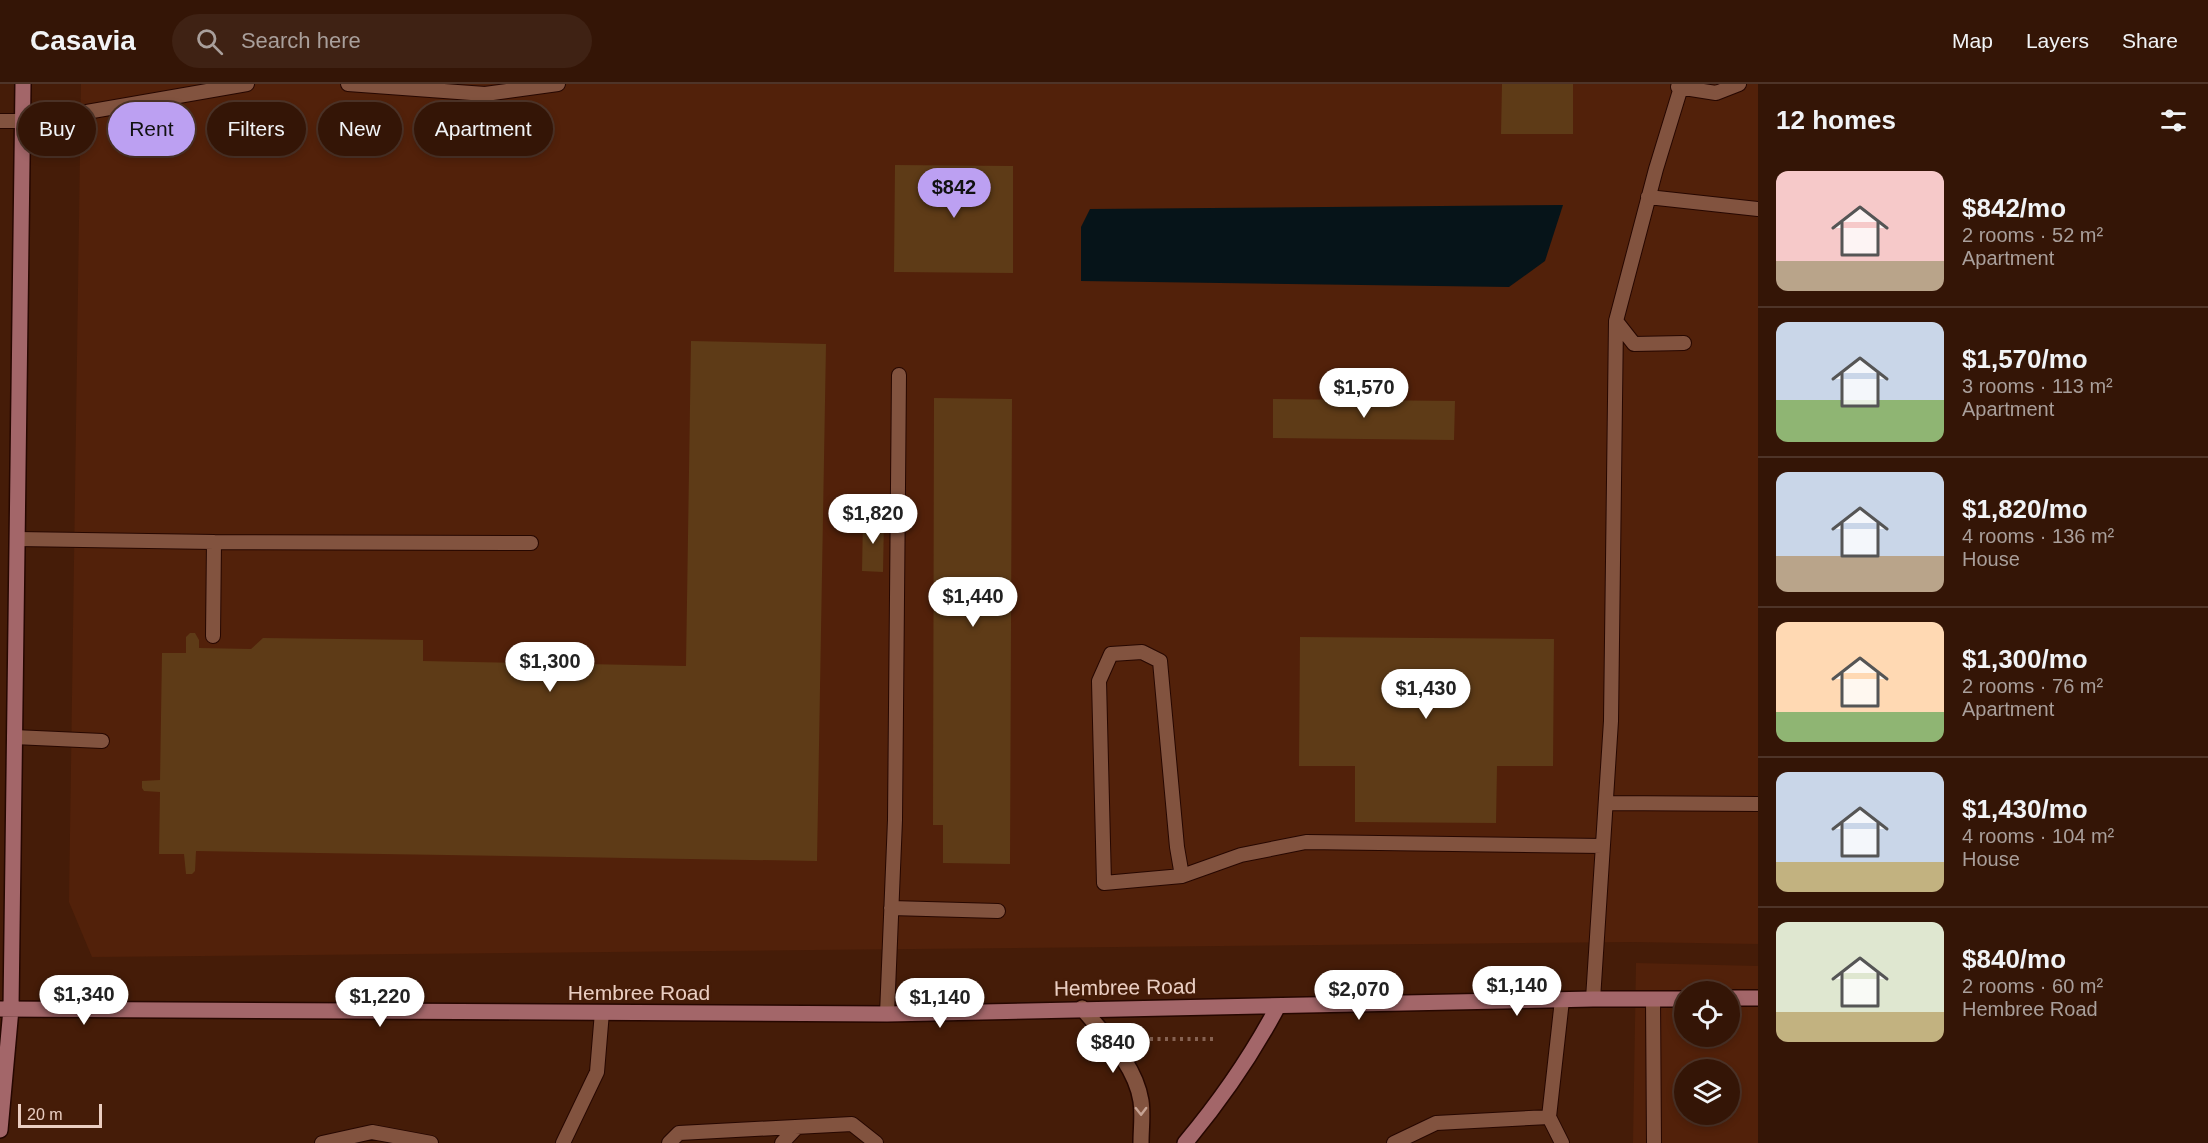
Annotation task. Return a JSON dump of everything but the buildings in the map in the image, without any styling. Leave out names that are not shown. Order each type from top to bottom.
[{"type":"street","points":[[23,84],[23,102]]},
{"type":"street","points":[[0,1130],[14,737],[22,156]]},
{"type":"street","points":[[1740,998],[1758,998]]},
{"type":"street","name":"Hembree Road","points":[[5,1009],[887,1014],[1082,1008],[1674,999]]},
{"type":"street","points":[[1185,1143],[1218,1105],[1253,1053],[1278,1006]]},
{"type":"street","points":[[1082,1008],[1125,1060],[1137,1084],[1141,1103],[1140,1143]]},
{"type":"lane","points":[[96,110],[247,84]]},
{"type":"lane","points":[[348,84],[484,94],[558,84]]},
{"type":"lane","points":[[1593,999],[1611,721],[1616,321],[1680,86],[1716,93],[1739,84]]},
{"type":"lane","points":[[0,121],[18,121]]},
{"type":"lane","points":[[1648,197],[1758,209]]},
{"type":"lane","points":[[1616,321],[1634,344],[1684,343]]},
{"type":"lane","points":[[887,1014],[895,820],[899,375]]},
{"type":"lane","points":[[17,539],[531,543]]},
{"type":"lane","points":[[213,636],[214,542]]},
{"type":"lane","points":[[1182,876],[1177,847],[1160,661],[1142,652],[1110,654],[1099,681],[1104,883],[1182,876],[1241,855],[1306,842],[1603,846]]},
{"type":"lane","points":[[14,737],[102,741]]},
{"type":"lane","points":[[1606,803],[1758,804]]},
{"type":"lane","points":[[891,908],[998,911]]},
{"type":"lane","points":[[1653,999],[1654,1143]]},
{"type":"lane","points":[[1562,1000],[1549,1117],[1562,1143]]},
{"type":"lane","points":[[563,1143],[597,1072],[602,1012]]},
{"type":"lane","points":[[1394,1143],[1437,1123],[1549,1117]]},
{"type":"lane","points":[[669,1143],[679,1133],[852,1124],[876,1143]]},
{"type":"lane","points":[[782,1143],[797,1127]]},
{"type":"lane","points":[[322,1143],[372,1132],[431,1143]]},
{"type":"path","points":[[1125,1039],[1215,1039]]},
{"type":"shaded area","points":[[81,84],[1758,84],[1758,944],[1633,942],[92,957],[69,902],[80,156],[96,156],[96,102],[81,102]]},
{"type":"shaded area","points":[[1563,205],[1545,261],[1509,287],[1081,281],[1081,227],[1090,209]]},
{"type":"shaded area","points":[[1636,963],[1758,966],[1758,1143],[1633,1143]]}]
